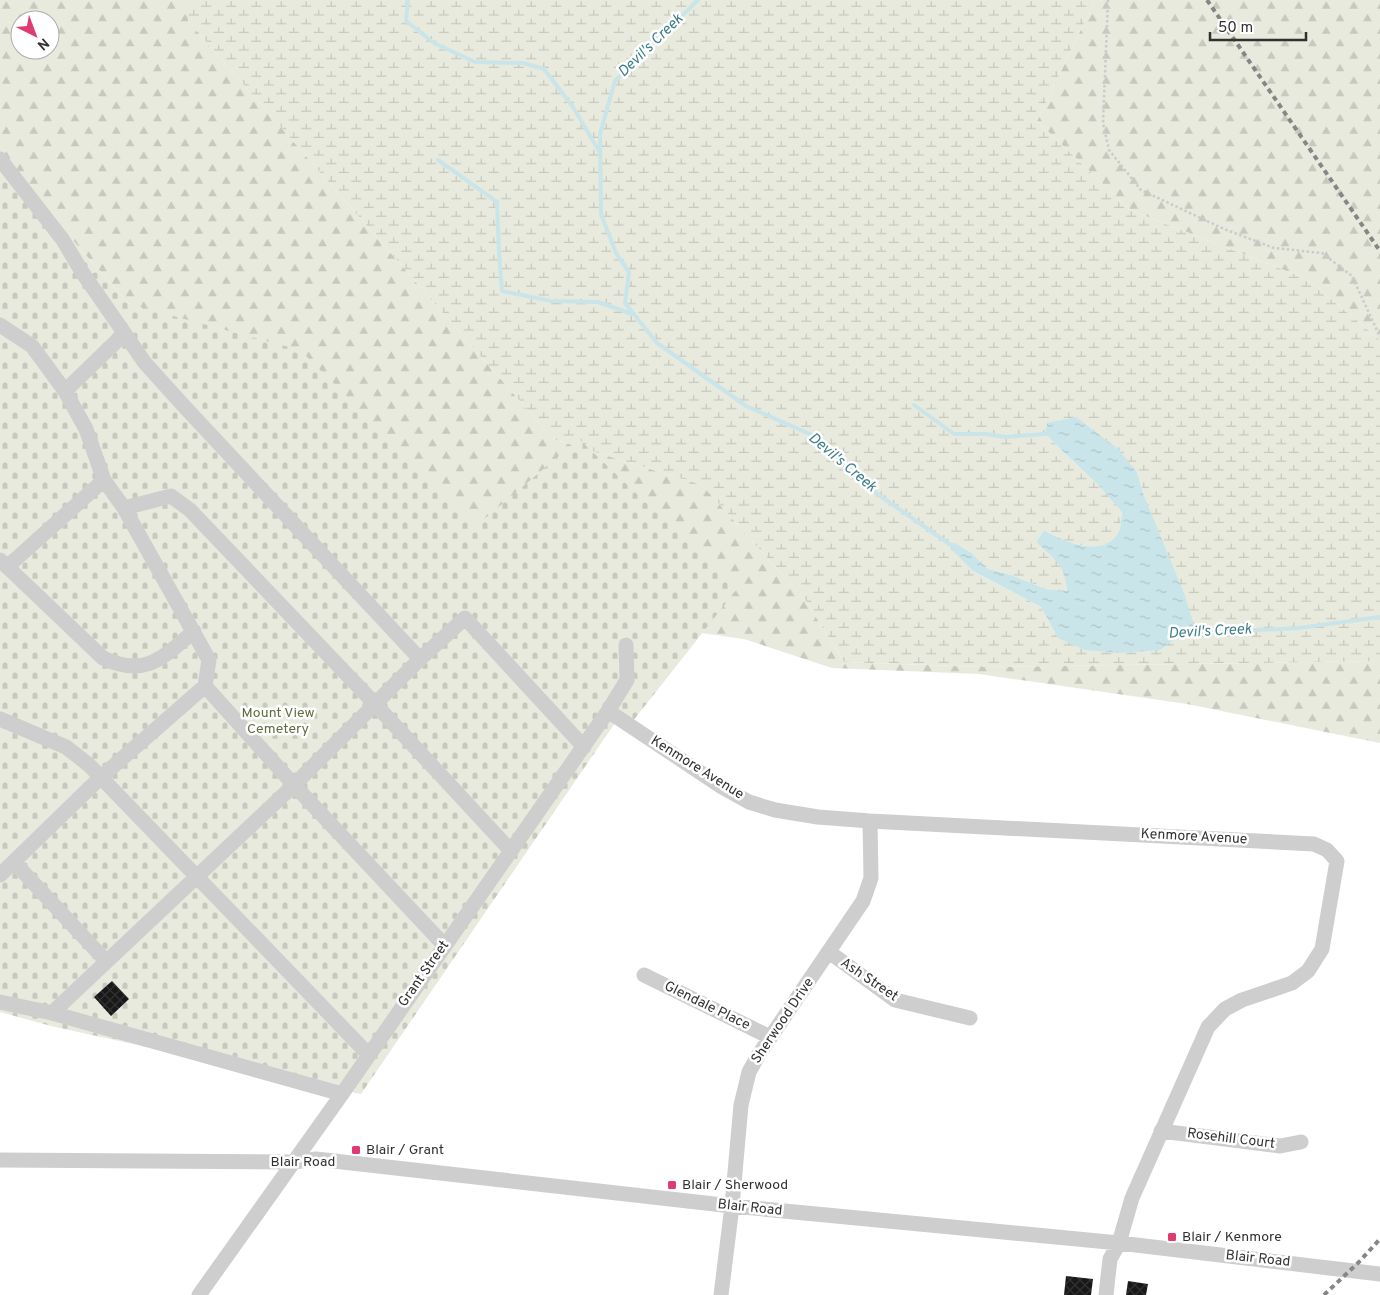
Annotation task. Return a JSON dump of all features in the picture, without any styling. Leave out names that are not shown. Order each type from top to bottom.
[{"type":"street","points":[[0,159],[63,240],[145,363],[420,659]]},
{"type":"street","points":[[0,325],[32,346],[65,391],[86,429],[104,480],[124,508],[209,660],[205,686],[101,778],[0,875]]},
{"type":"street","points":[[65,391],[124,334]]},
{"type":"street","points":[[104,480],[4,564],[103,658],[117,665],[137,667],[164,657],[194,632]]},
{"type":"street","points":[[124,508],[171,496],[190,510],[375,704],[511,851]]},
{"type":"street","points":[[52,1013],[106,960],[294,785],[420,659],[465,618],[584,747]]},
{"type":"street","name":"Grant Street","points":[[199,1295],[342,1094],[608,711],[627,680],[626,645]]},
{"type":"street","points":[[205,686],[294,785],[445,946]]},
{"type":"street","name":"Kenmore Avenue","points":[[608,711],[722,787],[749,802],[775,810],[818,817],[1314,844],[1328,850],[1336,861],[1322,949],[1308,972],[1292,983],[1242,1000],[1225,1009],[1208,1027],[1160,1131],[1132,1198],[1119,1243],[1110,1259],[1106,1295]]},
{"type":"street","points":[[0,719],[66,747],[88,765],[368,1054]]},
{"type":"street","name":"Sherwood Drive","points":[[721,1295],[732,1206],[741,1106],[749,1072],[770,1038],[864,901],[871,878],[870,820]]},
{"type":"street","points":[[14,862],[106,960]]},
{"type":"street","name":"Ash Street","points":[[829,952],[895,1000],[970,1018]]},
{"type":"street","name":"Glendale Place","points":[[644,975],[770,1038]]},
{"type":"street","points":[[0,1002],[52,1013],[342,1094]]},
{"type":"street","name":"Rosehill Court","points":[[1160,1131],[1280,1146],[1301,1142]]},
{"type":"street","name":"Blair Road","points":[[0,1160],[294,1162],[316,1159],[732,1206],[1119,1243],[1380,1274]]},
{"type":"path","points":[[1108,0],[1103,122],[1109,150],[1141,190],[1224,229],[1274,248],[1322,253],[1352,276],[1380,337]]},
{"type":"green space","points":[[0,0],[188,0],[188,21],[553,439],[702,485],[806,601],[844,662],[982,667],[1380,661],[1380,743],[1187,704],[979,674],[832,668],[744,639],[701,633],[476,526],[129,304],[0,158]]},
{"type":"green space","points":[[188,0],[1095,0],[1037,121],[1130,210],[1307,279],[1380,340],[1380,661],[982,667],[844,662],[806,601],[702,485],[553,439],[188,21]],"holes":[[[1045,434],[1137,472],[1144,496],[1058,638],[1041,607],[973,571],[973,554],[988,569],[1011,575],[1046,589],[1067,592],[1065,573],[1056,560],[1036,542],[1044,530],[1062,539],[1084,546],[1104,545],[1113,540],[1119,531],[1122,511]]]},
{"type":"green space","points":[[1095,0],[1380,0],[1380,340],[1307,279],[1130,210],[1037,121]]},
{"type":"green space","name":"Mount View Cemetery","points":[[0,158],[129,304],[300,350],[476,526],[579,439],[737,589],[629,726],[617,720],[361,1094],[51,1026],[0,1012]]},
{"type":"water","points":[[1076,417],[1118,449],[1137,472],[1144,496],[1184,593],[1194,625],[1160,650],[1120,653],[1085,650],[1058,638],[1041,607],[973,571],[951,549],[953,542],[973,554],[988,569],[1011,575],[1046,589],[1067,591],[1064,574],[1058,563],[1036,542],[1044,530],[1083,546],[1104,545],[1113,540],[1119,531],[1122,512],[1099,486],[1045,434],[1047,423]]},
{"type":"building","points":[[112,981],[129,999],[111,1016],[94,997]]},
{"type":"building","points":[[1066,1276],[1093,1279],[1091,1295],[1064,1295]]},
{"type":"building","points":[[1128,1281],[1148,1284],[1146,1295],[1126,1295]]},
{"type":"waterway","points":[[408,0],[406,21],[434,43],[475,62],[523,63],[544,69],[573,107],[599,151]]},
{"type":"waterway","name":"Devil's Creek","points":[[698,0],[615,81],[600,134],[601,214],[616,253],[629,272],[625,303],[657,343],[746,406],[812,435],[876,493],[955,548]]},
{"type":"waterway","points":[[438,160],[497,202],[502,291],[551,301],[598,302],[632,314]]},
{"type":"waterway","points":[[914,405],[954,434],[986,434],[1005,437],[1045,434]]},
{"type":"waterway","name":"Devil's Creek","points":[[1179,634],[1299,628],[1380,617]]},
{"type":"railway","points":[[1207,0],[1380,251]]},
{"type":"railway","points":[[1324,1295],[1380,1239]]},
{"type":"place","name":"Blair / Grant","points":[[356,1150]]},
{"type":"place","name":"Blair / Sherwood","points":[[672,1185]]},
{"type":"place","name":"Blair / Kenmore","points":[[1172,1237]]}]
